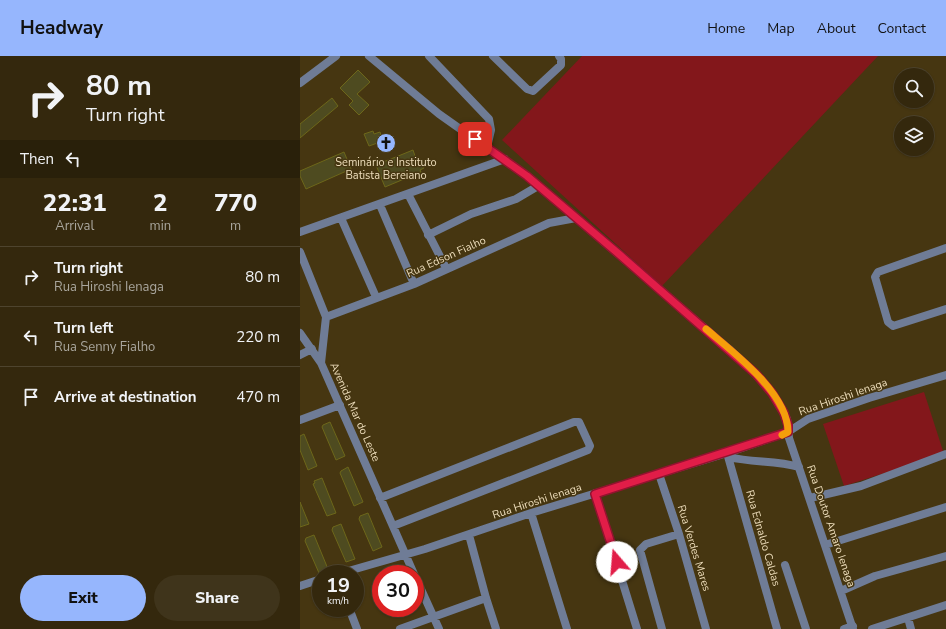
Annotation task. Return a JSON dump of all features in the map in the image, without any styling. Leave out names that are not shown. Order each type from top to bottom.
[{"type":"street","points":[[300,83],[336,56]]},
{"type":"street","name":"Rua Doutor Amaro Ienaga","points":[[369,56],[439,114],[505,159],[538,186],[756,374],[772,393],[784,413],[788,425],[788,432],[799,467],[854,628]]},
{"type":"street","points":[[429,56],[489,119],[491,130],[486,147]]},
{"type":"street","points":[[494,56],[530,91],[536,90],[561,65],[562,63],[559,56]]},
{"type":"street","points":[[300,232],[505,159]]},
{"type":"street","points":[[428,235],[471,214],[516,199],[538,186]]},
{"type":"street","points":[[408,194],[446,268]]},
{"type":"street","points":[[380,204],[414,284]]},
{"type":"street","points":[[341,218],[376,298]]},
{"type":"street","name":"Rua Edson Fialho","points":[[326,317],[414,284],[446,268],[549,223],[576,218]]},
{"type":"street","points":[[946,248],[878,272],[874,277],[888,322],[894,326],[946,309]]},
{"type":"street","name":"Avenida Mar do Leste","points":[[300,252],[326,317],[321,363],[410,565]]},
{"type":"street","points":[[300,333],[321,363]]},
{"type":"street","points":[[300,355],[312,349]]},
{"type":"street","name":"Rua Hiroshi Ienaga","points":[[364,566],[469,535],[531,513],[659,474],[728,455],[788,432],[808,419],[869,398],[946,375]]},
{"type":"street","points":[[300,420],[340,405]]},
{"type":"street","points":[[380,498],[574,422],[579,422],[582,426],[590,446],[588,450],[404,520],[393,526]]},
{"type":"street","points":[[810,498],[861,486],[946,454]]},
{"type":"street","points":[[728,455],[749,462],[780,462],[799,467]]},
{"type":"street","name":"Rua Ednaldo Caldas","points":[[728,455],[777,629]]},
{"type":"street","name":"Rua Verdes Mares","points":[[659,474],[679,534],[706,629]]},
{"type":"street","points":[[595,494],[637,629]]},
{"type":"street","points":[[825,545],[946,507]]},
{"type":"street","points":[[531,513],[567,629]]},
{"type":"street","points":[[662,629],[640,550],[646,544],[679,534]]},
{"type":"street","points":[[469,535],[496,629]]},
{"type":"street","points":[[841,591],[875,576],[946,556]]},
{"type":"street","points":[[785,565],[806,629]]},
{"type":"street","points":[[300,586],[312,582]]},
{"type":"street","name":"Avenida Mar do Leste","points":[[424,596],[439,629]]},
{"type":"street","points":[[400,629],[486,598]]},
{"type":"street","points":[[872,629],[946,605]]},
{"type":"street","points":[[352,617],[357,629]]},
{"type":"street","points":[[908,618],[912,629]]},
{"type":"street","points":[[844,629],[854,628]]},
{"type":"shaded area","points":[[582,56],[878,56],[662,286],[502,140]]},
{"type":"shaded area","points":[[924,392],[944,454],[844,486],[823,424]]},
{"type":"building","points":[[358,70],[370,82],[357,94],[369,105],[359,115],[349,105],[353,101],[340,88]]},
{"type":"building","points":[[332,98],[338,106],[300,138],[300,124]]},
{"type":"building","points":[[373,131],[374,134],[380,132],[383,141],[369,146],[364,134]]},
{"type":"building","points":[[413,150],[416,159],[419,157],[424,168],[420,170],[421,172],[385,187],[376,165]]},
{"type":"building","points":[[344,152],[351,169],[306,189],[300,176],[300,171]]},
{"type":"building","points":[[330,422],[345,456],[336,460],[322,427]]},
{"type":"building","points":[[304,434],[317,466],[308,470],[300,450],[300,436]]},
{"type":"building","points":[[348,467],[363,502],[354,506],[340,473]]},
{"type":"building","points":[[322,478],[336,513],[327,516],[313,484],[315,483],[314,481]]},
{"type":"building","points":[[300,502],[309,524],[300,527]]},
{"type":"building","points":[[368,513],[382,547],[373,551],[359,519],[360,516]]},
{"type":"building","points":[[341,524],[355,559],[346,562],[332,530],[333,527]]},
{"type":"building","points":[[314,535],[326,565],[316,565],[305,541],[306,538]]},
{"type":"slow traffic","points":[[706,329],[765,383],[787,420],[788,432],[782,435]]},
{"type":"place","name":"Seminário e Instituto Batista Bereiano","points":[[386,143]]},
{"type":"route","points":[[475,139],[527,176],[729,349],[765,383],[787,420],[788,432],[728,453],[595,494],[617,562]]}]
